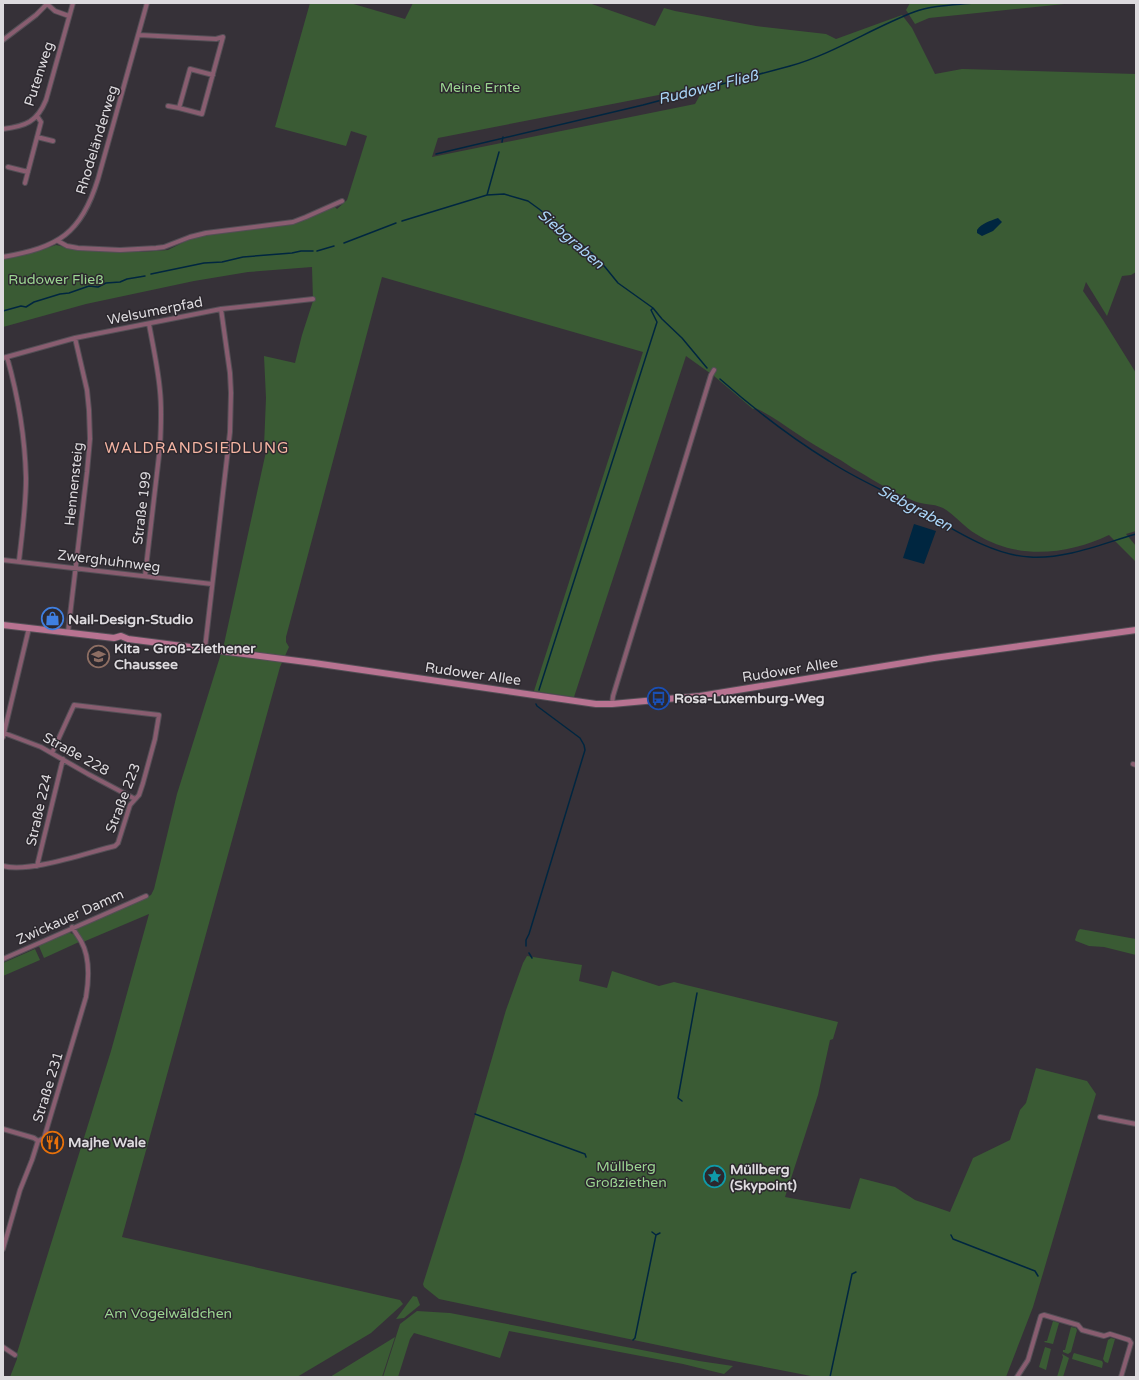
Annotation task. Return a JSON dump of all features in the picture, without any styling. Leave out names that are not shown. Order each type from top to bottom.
[{"type":"street","name":"Putenweg","points":[[3,129],[25,125],[37,116],[46,100],[73,3]]},
{"type":"street","name":"Rhodeländerweg","points":[[3,257],[38,249],[58,241],[71,231],[87,209],[93,196],[148,3]]},
{"type":"street","points":[[3,40],[36,15],[46,4],[55,11],[69,16]]},
{"type":"street","points":[[139,35],[223,37],[202,114],[168,106]]},
{"type":"street","points":[[179,108],[190,69],[213,75]]},
{"type":"street","points":[[25,183],[41,122],[37,116]]},
{"type":"street","points":[[37,137],[53,141]]},
{"type":"street","points":[[8,167],[28,172]]},
{"type":"street","points":[[58,241],[67,246],[78,248],[130,250],[164,247],[206,232],[293,222],[342,201]]},
{"type":"street","name":"Welsumerpfad","points":[[5,357],[75,338],[221,309],[313,299]]},
{"type":"street","points":[[205,648],[230,432],[230,365],[221,309]]},
{"type":"street","name":"Straße 199","points":[[145,576],[159,462],[161,427],[160,392],[156,357],[149,324]]},
{"type":"street","name":"Hennensteig","points":[[68,632],[87,472],[90,426],[87,390],[75,338]]},
{"type":"street","points":[[5,357],[21,418],[26,478],[25,506],[19,561]]},
{"type":"street","points":[[612,704],[615,688],[711,375],[714,370]]},
{"type":"street","name":"Zwerghuhnweg","points":[[3,560],[212,584]]},
{"type":"street","name":"Rudower Allee","points":[[3,625],[114,638],[121,636],[128,639],[234,652],[596,704],[612,704],[700,696],[934,658],[1136,630]]},
{"type":"street","points":[[4,735],[29,628]]},
{"type":"street","name":"Straße 223","points":[[3,866],[37,866],[115,846],[118,843],[130,805],[138,794],[148,767],[156,739],[159,715],[74,705],[52,753]]},
{"type":"street","name":"Straße 228","points":[[4,735],[41,747],[135,799]]},
{"type":"street","name":"Straße 224","points":[[37,866],[62,759]]},
{"type":"street","name":"Zwickauer Damm","points":[[3,959],[146,896]]},
{"type":"street","name":"Straße 231","points":[[3,1249],[20,1190],[38,1142],[44,1138],[82,1011],[88,985],[87,965],[83,946],[72,928]]},
{"type":"street","points":[[1100,1117],[1136,1124]]},
{"type":"street","points":[[3,1129],[34,1138],[38,1142]]},
{"type":"street","points":[[1017,1377],[1028,1360],[1041,1316],[1044,1315],[1078,1325],[1082,1330],[1104,1336],[1110,1334],[1129,1340],[1131,1343],[1121,1377]]},
{"type":"street","points":[[3,1347],[15,1355]]},
{"type":"green space","points":[[310,3],[350,3],[405,19],[413,3],[589,3],[655,26],[664,8],[756,26],[826,34],[836,39],[902,15],[912,28],[935,74],[962,69],[1136,74],[1136,272],[1131,275],[1122,276],[1107,316],[1086,282],[1083,291],[1136,373],[1136,531],[1126,534],[1136,546],[1136,562],[1109,535],[1076,547],[1042,552],[1008,548],[992,542],[976,534],[943,508],[917,502],[893,491],[766,413],[755,408],[753,409],[714,376],[686,356],[574,697],[534,691],[643,352],[382,277],[286,637],[286,642],[289,647],[280,667],[122,1237],[400,1300],[403,1304],[371,1333],[297,1377],[10,1377],[17,1359],[17,1353],[111,1051],[149,914],[83,942],[74,928],[151,895],[154,889],[177,794],[224,644],[267,447],[264,446],[266,398],[264,356],[295,363],[313,301],[312,267],[248,272],[194,281],[86,304],[3,327],[3,259],[32,253],[56,245],[74,249],[141,252],[168,250],[198,235],[298,223],[334,206],[337,209],[347,200],[367,136],[351,131],[346,146],[275,127]],"holes":[[[705,86],[695,104],[432,157],[438,138]]]},
{"type":"green space","points":[[910,3],[1074,3],[929,18],[915,24],[906,10]]},
{"type":"green space","points":[[1080,929],[1136,939],[1136,955],[1104,947],[1089,946],[1076,941],[1078,931]]},
{"type":"green space","points":[[68,932],[73,934],[79,942],[44,958],[38,944]]},
{"type":"green space","points":[[35,949],[40,960],[3,976],[3,963]]},
{"type":"green space","name":"Müllberg Großziethen","points":[[527,956],[582,965],[579,981],[607,988],[612,971],[659,986],[674,982],[838,1022],[833,1039],[830,1040],[818,1095],[785,1197],[850,1209],[860,1178],[895,1187],[915,1200],[950,1212],[973,1158],[1010,1140],[1020,1110],[1026,1103],[1036,1068],[1087,1081],[1096,1094],[1033,1307],[1006,1377],[816,1377],[439,1299],[424,1287],[423,1284],[462,1161],[506,1010]]},
{"type":"green space","points":[[413,1296],[417,1297],[420,1305],[404,1318],[396,1319]]},
{"type":"green space","points":[[417,1311],[450,1313],[699,1361],[733,1366],[724,1374],[683,1364],[509,1331],[500,1358],[414,1333],[410,1339],[398,1377],[383,1377],[400,1324]]},
{"type":"green space","points":[[1053,1321],[1059,1323],[1053,1344],[1044,1342],[1047,1341]]},
{"type":"green space","points":[[1071,1327],[1076,1328],[1077,1330],[1071,1352],[1068,1354],[1063,1352],[1063,1350],[1065,1350]]},
{"type":"green space","points":[[395,1337],[382,1377],[330,1377]]},
{"type":"green space","points":[[1111,1338],[1115,1339],[1108,1363],[1103,1359],[1108,1340]]},
{"type":"green space","points":[[1045,1347],[1051,1349],[1046,1370],[1039,1367]]},
{"type":"green space","points":[[1074,1353],[1102,1361],[1102,1368],[1072,1359]]},
{"type":"green space","points":[[1062,1354],[1069,1358],[1063,1377],[1057,1377],[1063,1357]]},
{"type":"water","points":[[998,218],[1002,222],[993,231],[982,236],[977,233],[977,230],[986,222]]},
{"type":"water","points":[[914,524],[936,531],[924,564],[903,558]]},
{"type":"waterway","name":"Rudower Fließ","points":[[436,154],[643,105],[790,66],[822,55],[898,18],[914,12],[936,7],[974,3]]},
{"type":"waterway","name":"Rudower Fließ","points":[[502,142],[503,137]]},
{"type":"waterway","points":[[487,195],[499,152]]},
{"type":"waterway","name":"Siebgraben","points":[[402,221],[487,195],[504,194],[528,201],[592,253],[618,283],[653,308],[682,338],[707,368]]},
{"type":"waterway","name":"Siebgraben","points":[[344,243],[396,223]]},
{"type":"waterway","name":"Siebgraben","points":[[317,251],[334,246]]},
{"type":"waterway","name":"Rudower Fließ","points":[[151,274],[243,257],[313,251]]},
{"type":"waterway","name":"Rudower Fließ","points":[[3,311],[21,306],[26,307],[34,302],[89,286],[98,287],[106,283],[120,282],[127,279],[145,276]]},
{"type":"waterway","points":[[539,690],[657,322],[651,310],[653,308]]},
{"type":"waterway","name":"Siebgraben","points":[[720,379],[800,442],[839,467],[955,531],[1000,551],[1030,557],[1057,556],[1084,550],[1136,534]]},
{"type":"waterway","points":[[526,946],[526,940],[585,750],[580,738],[536,704]]},
{"type":"waterway","points":[[529,953],[532,958]]},
{"type":"waterway","points":[[682,1101],[678,1098],[697,993]]},
{"type":"waterway","points":[[475,1114],[585,1154],[586,1157]]},
{"type":"waterway","points":[[633,1340],[635,1338],[656,1235],[652,1232]]},
{"type":"waterway","points":[[656,1235],[660,1233]]},
{"type":"waterway","points":[[951,1235],[953,1239],[1035,1271],[1038,1276]]},
{"type":"waterway","points":[[830,1377],[852,1274],[856,1272]]},
{"type":"place","name":"Nail-Design-Studio","points":[[53,619]]},
{"type":"place","name":"Kita - Groß-Ziethener Chaussee","points":[[99,656]]},
{"type":"place","name":"Rosa-Luxemburg-Weg","points":[[658,698]]},
{"type":"place","name":"Majhe Wale","points":[[53,1142]]},
{"type":"place","name":"Müllberg (Skypoint)","points":[[715,1177]]},
{"type":"district","name":"WALDRANDSIEDLUNG","points":[[197,448]]},
{"type":"park label","name":"Meine Ernte","points":[[480,87]]},
{"type":"park label","name":"Am Vogelwäldchen","points":[[168,1313]]}]
